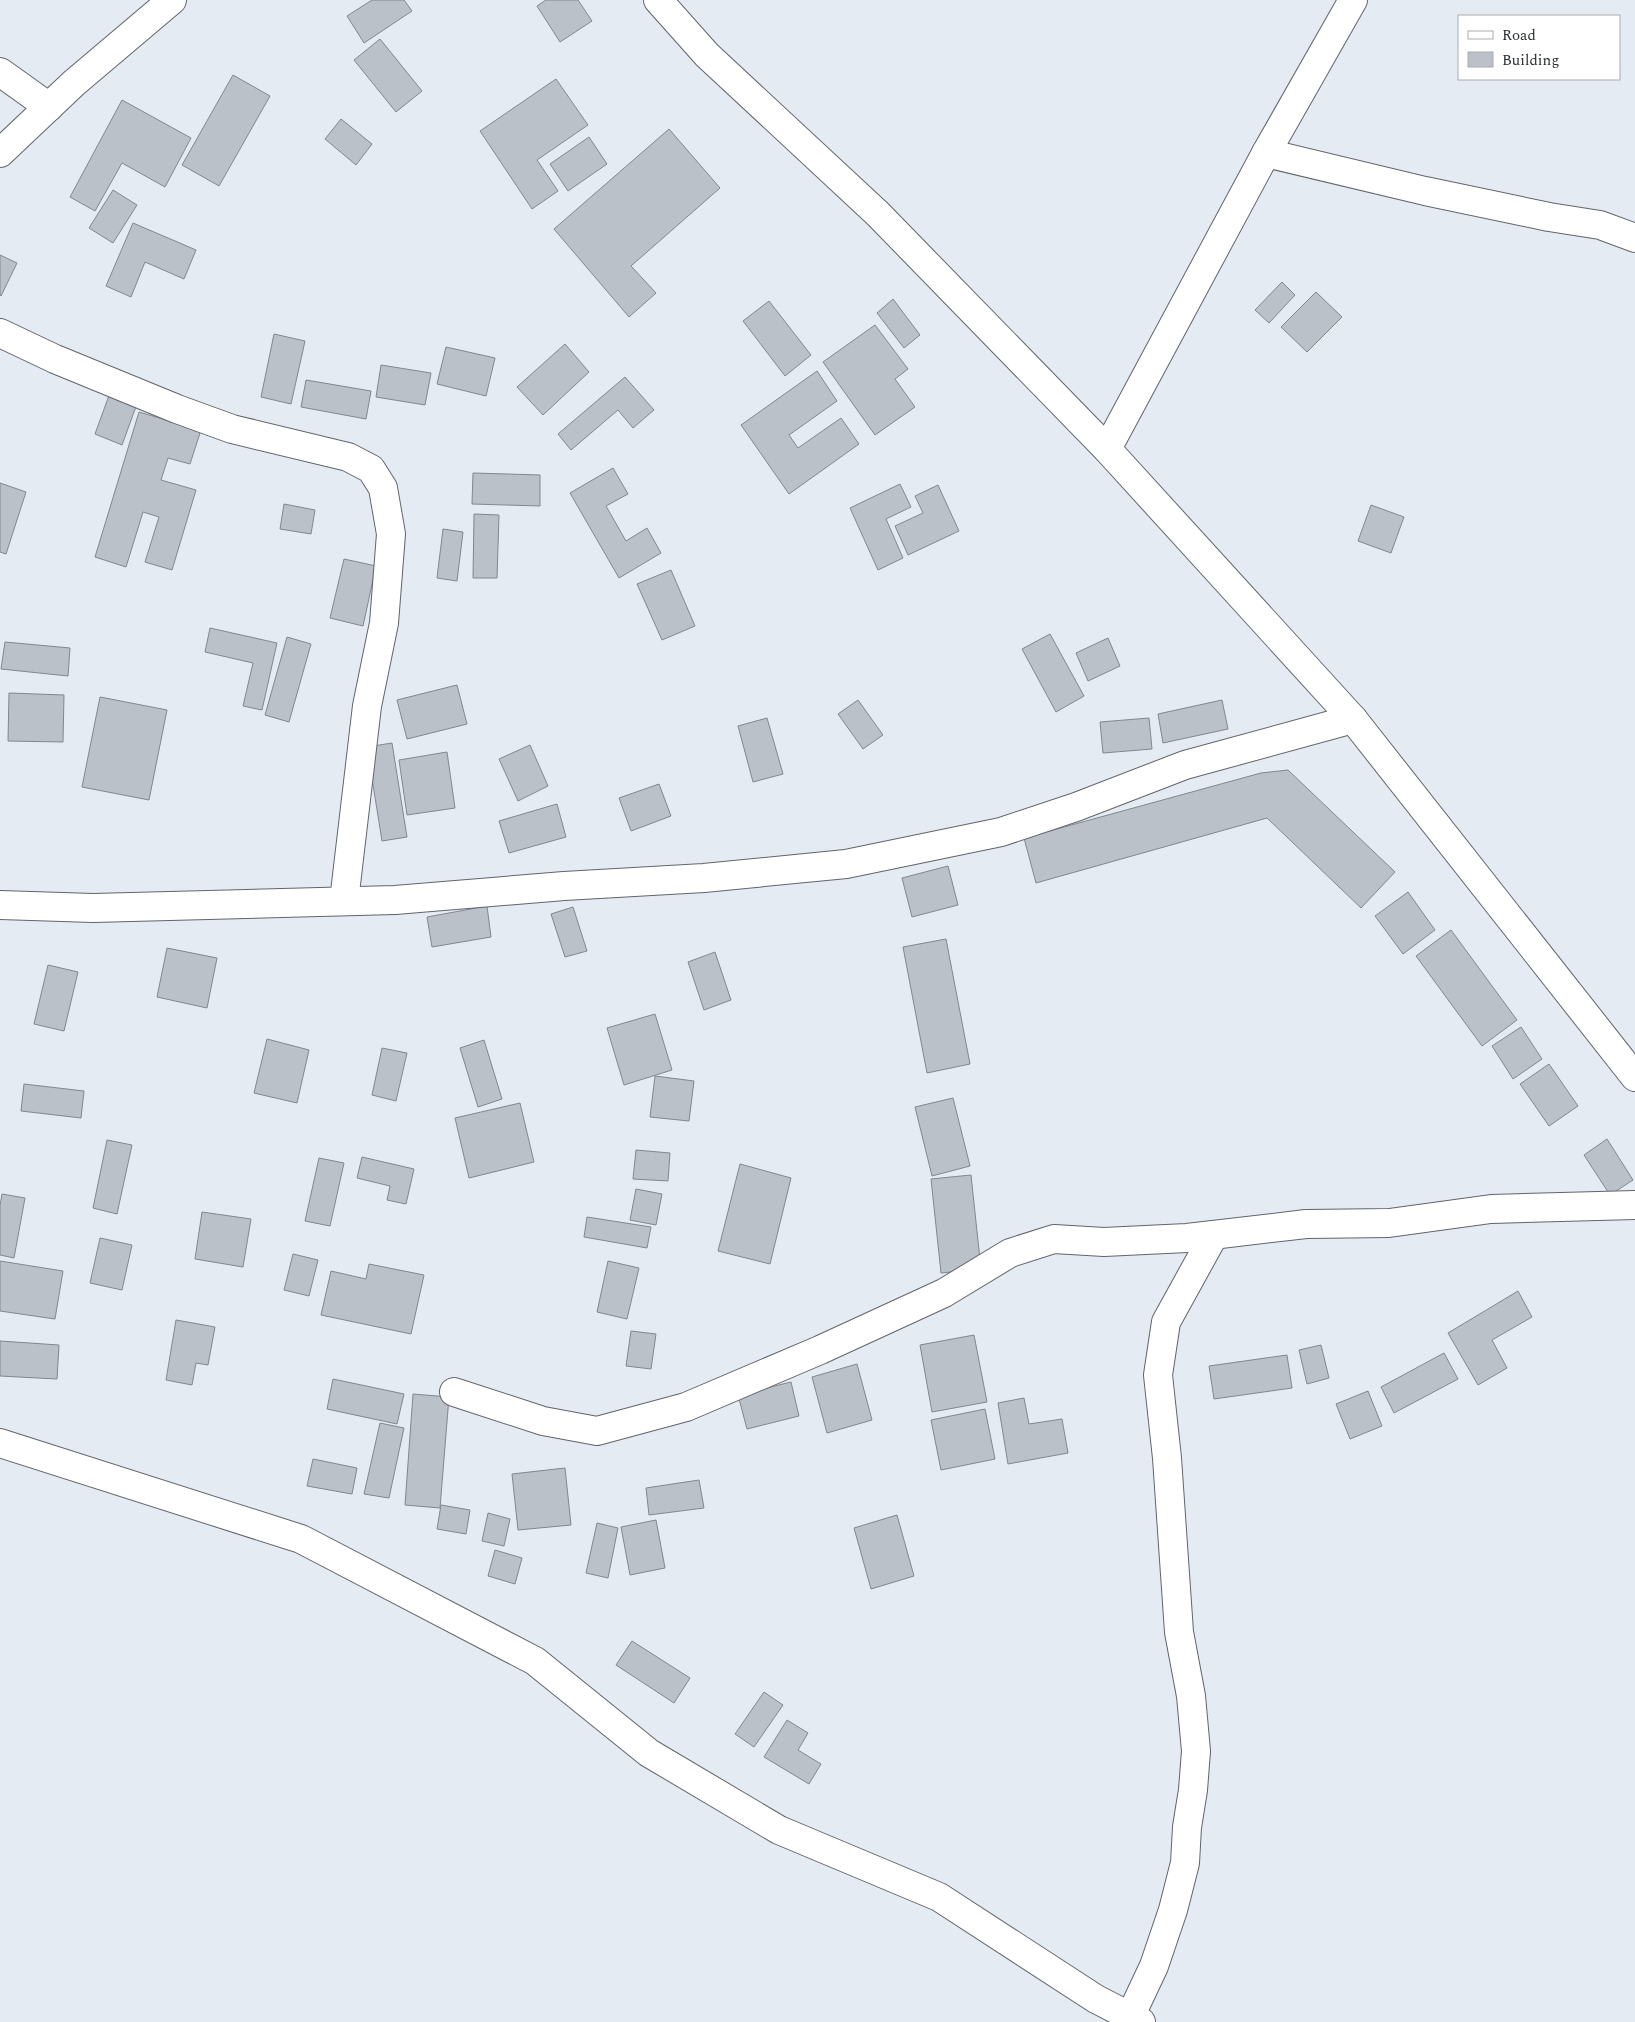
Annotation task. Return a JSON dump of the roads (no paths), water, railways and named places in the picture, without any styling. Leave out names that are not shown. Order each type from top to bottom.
[{"type":"street","points":[[0,153],[74,83],[172,0]]},
{"type":"street","points":[[658,0],[706,54],[878,214],[1107,449],[1353,719],[1635,1077]]},
{"type":"street","points":[[1107,449],[1266,153],[1352,0]]},
{"type":"street","points":[[0,72],[49,107]]},
{"type":"street","points":[[1266,153],[1444,195],[1549,217],[1600,225],[1635,238]]},
{"type":"street","points":[[0,333],[64,363],[176,409],[223,426],[348,457],[371,469],[383,488],[391,534],[384,624],[366,706],[344,901]]},
{"type":"street","points":[[0,905],[93,908],[395,900],[564,886],[704,878],[846,864],[1001,832],[1076,807],[1185,765],[1353,719]]},
{"type":"street","points":[[454,1392],[543,1421],[597,1431],[686,1407],[820,1350],[944,1293],[1010,1253],[1054,1239],[1104,1242],[1187,1238],[1306,1224],[1389,1223],[1491,1210],[1635,1205]]},
{"type":"street","points":[[0,1444],[300,1539],[535,1661],[649,1753],[779,1830],[939,1897],[1122,2017],[1154,1966],[1173,1910],[1185,1863],[1196,1751],[1191,1696],[1180,1632],[1168,1458],[1158,1375],[1166,1322],[1214,1235]]}]
